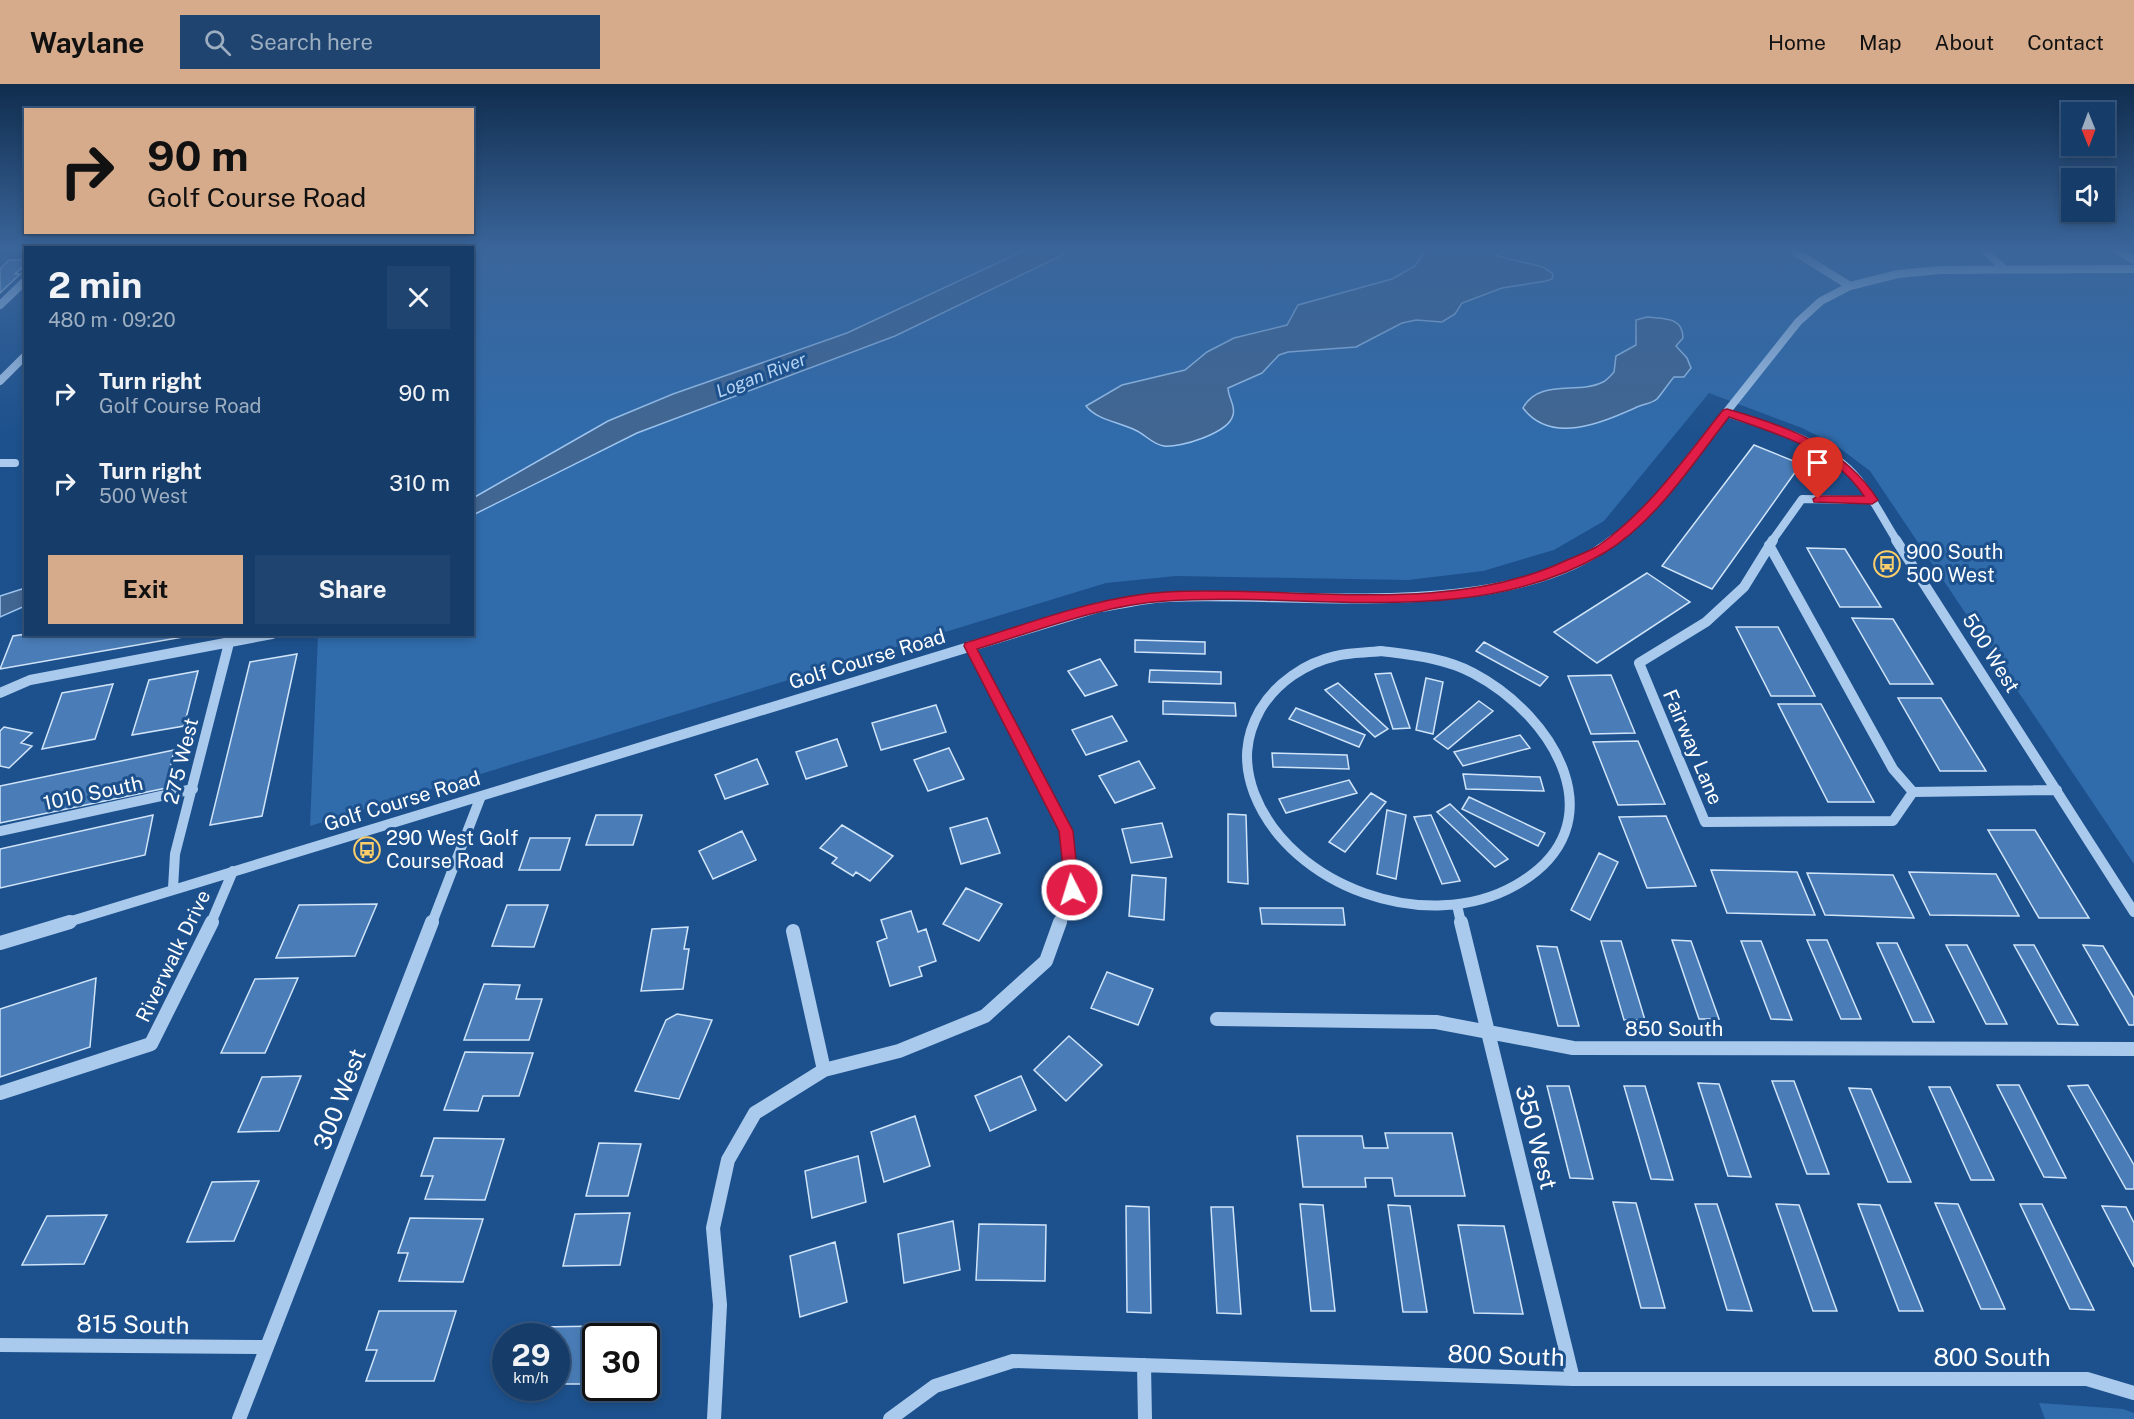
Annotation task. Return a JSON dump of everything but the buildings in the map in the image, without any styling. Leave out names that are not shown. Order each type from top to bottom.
[{"type":"street","name":"Golf Course Road","points":[[0,943],[173,888],[1100,607],[1166,597],[1416,597],[1481,591],[1545,575],[1600,550],[1647,512],[1798,322],[1812,309]]},
{"type":"street","points":[[0,381],[24,357]]},
{"type":"street","name":"500 West","points":[[1727,413],[1794,436],[1829,453],[1857,477],[2134,912]]},
{"type":"street","points":[[0,462],[15,463]]},
{"type":"street","name":"Fairway Lane","points":[[1872,500],[1802,499],[1769,545],[1744,587],[1706,622],[1639,663],[1705,822],[1893,821],[1913,792]]},
{"type":"street","points":[[1769,545],[1893,769],[1913,792],[2057,790]]},
{"type":"street","points":[[2,692],[30,680],[262,636]]},
{"type":"street","name":"275 West","points":[[173,888],[175,854],[229,643]]},
{"type":"street","points":[[714,1419],[720,1305],[713,1228],[728,1160],[755,1113],[824,1070],[899,1051],[985,1016],[1046,961],[1072,890],[1066,831],[970,646]]},
{"type":"street","points":[[1381,651],[1430,657],[1473,672],[1512,696],[1543,727],[1563,763],[1571,801],[1563,838],[1540,870],[1504,893],[1457,905],[1400,902],[1344,885],[1297,855],[1264,816],[1247,774],[1248,734],[1265,700],[1294,673],[1334,656],[1381,651]]},
{"type":"street","name":"1010 South","points":[[0,831],[193,789]]},
{"type":"street","name":"300 West","points":[[239,1419],[482,796]]},
{"type":"street","name":"Riverwalk Drive","points":[[0,1093],[151,1044],[225,895],[233,871]]},
{"type":"street","name":"350 West","points":[[1457,905],[1573,1380]]},
{"type":"street","points":[[793,931],[824,1070]]},
{"type":"street","name":"850 South","points":[[1217,1019],[1436,1022],[1573,1048],[2134,1049]]},
{"type":"street","name":"815 South","points":[[0,1345],[266,1347]]},
{"type":"street","name":"800 South","points":[[890,1419],[935,1386],[1013,1361],[1573,1380],[2087,1379],[2134,1393]]},
{"type":"street","points":[[1144,1365],[1145,1419]]},
{"type":"shaded area","points":[[474,309],[2134,309],[2134,864],[1870,471],[1837,446],[1802,428],[1709,393],[1604,521],[1554,550],[1483,571],[1408,580],[1176,576],[1106,583],[310,826],[318,636],[474,636]]},
{"type":"shaded area","points":[[2039,1403],[2123,1409],[2134,1413],[2134,1419],[2045,1419]]},
{"type":"water","name":"Logan River","points":[[898,309],[950,309],[895,336],[637,433],[474,514],[474,497],[608,421],[673,394],[847,333]]},
{"type":"water","points":[[1296,309],[1458,309],[1455,314],[1442,322],[1416,320],[1402,323],[1356,347],[1288,352],[1279,355],[1262,373],[1228,388],[1234,411],[1230,422],[1214,433],[1181,445],[1160,445],[1135,430],[1096,415],[1086,406],[1122,385],[1185,370],[1207,352],[1234,338],[1287,325]]},
{"type":"water","points":[[1647,317],[1676,322],[1682,331],[1683,338],[1676,346],[1687,358],[1691,368],[1684,377],[1674,377],[1657,399],[1607,420],[1577,428],[1548,426],[1534,419],[1523,408],[1539,393],[1593,386],[1604,381],[1614,372],[1616,356],[1636,345],[1636,320]]},
{"type":"water","points":[[24,588],[24,606],[0,617],[0,596]]},
{"type":"place","name":"900 South 500 West","points":[[1887,564]]},
{"type":"place","name":"290 West Golf Course Road","points":[[367,850]]},
{"type":"route","points":[[1072,890],[1066,831],[970,646],[1100,607],[1166,597],[1416,597],[1481,591],[1545,575],[1600,550],[1647,512],[1727,413],[1794,436],[1829,453],[1857,477],[1872,500],[1818,499]]}]
